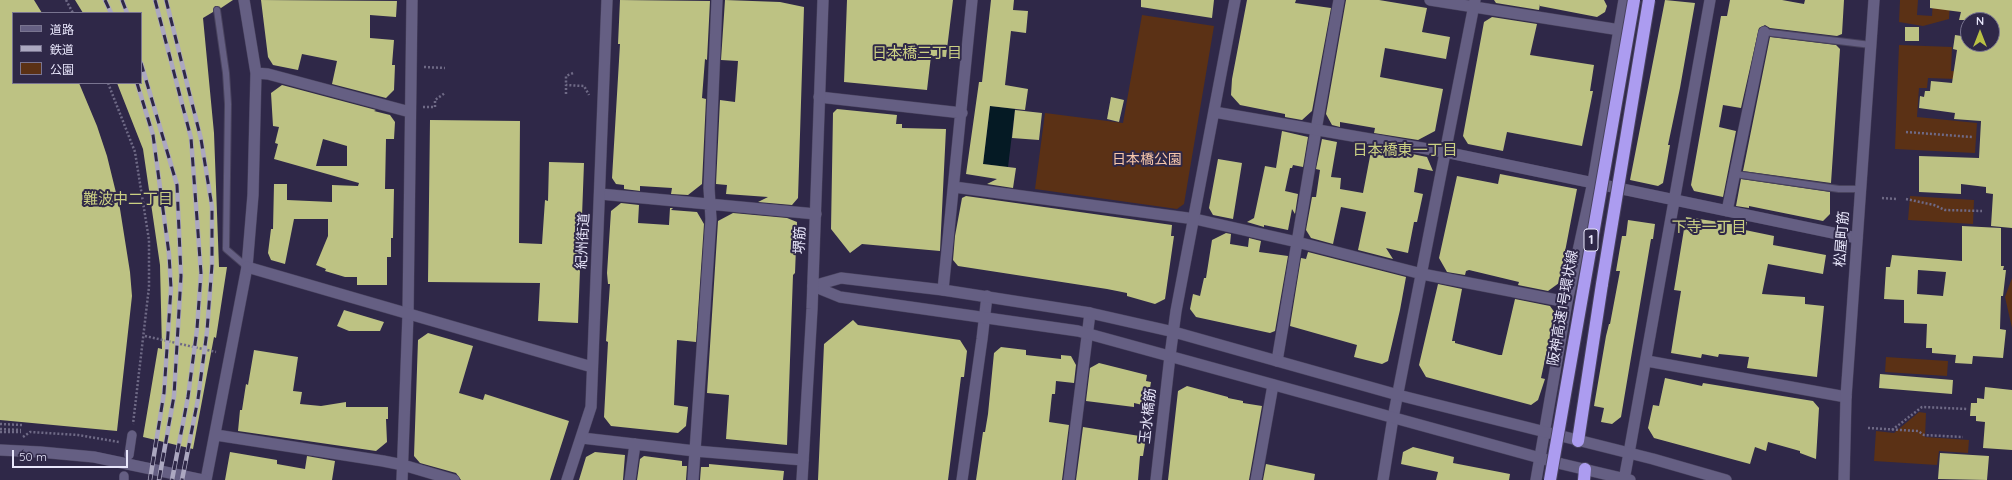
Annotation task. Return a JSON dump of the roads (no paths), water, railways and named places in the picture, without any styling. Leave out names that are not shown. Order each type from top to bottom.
[{"type":"highway","name":"阪神高速1号環状線","points":[[1550,480],[1634,0]]},
{"type":"highway","points":[[1578,441],[1602,284],[1649,0]]},
{"type":"street","points":[[0,450],[52,452],[94,458],[204,480],[216,435],[248,267],[253,195],[256,72],[244,0]]},
{"type":"street","points":[[402,480],[408,314],[412,0]]},
{"type":"street","name":"紀州街道","points":[[567,480],[591,407],[607,0]]},
{"type":"street","points":[[693,480],[711,219],[709,188],[717,0]]},
{"type":"street","name":"堺筋","points":[[802,480],[813,286],[823,0]]},
{"type":"street","points":[[943,290],[962,113],[972,0]]},
{"type":"street","name":"玉水橋筋","points":[[1156,480],[1176,311],[1235,0]]},
{"type":"street","points":[[1278,361],[1339,0]]},
{"type":"street","points":[[1430,0],[1475,4],[1620,30]]},
{"type":"street","points":[[1536,480],[1567,302],[1593,182],[1624,0]]},
{"type":"street","points":[[813,286],[840,297],[985,317],[1088,334],[1540,457],[1584,474],[1626,479],[1629,453],[1710,0]]},
{"type":"street","name":"松屋町筋","points":[[1844,480],[1846,397],[1874,0]]},
{"type":"street","points":[[1383,480],[1393,418],[1475,4]]},
{"type":"street","points":[[1727,211],[1764,32]]},
{"type":"street","points":[[256,72],[410,112]]},
{"type":"street","points":[[819,97],[962,113]]},
{"type":"street","points":[[1214,112],[1445,152],[1857,238]]},
{"type":"street","points":[[954,187],[1194,219],[1297,242],[1422,274],[1567,302]]},
{"type":"street","points":[[600,194],[816,214]]},
{"type":"street","points":[[248,267],[592,367]]},
{"type":"street","points":[[813,286],[841,278],[987,296],[1090,313],[1174,332],[1398,395],[1629,453],[1726,480]]},
{"type":"street","points":[[962,480],[987,296]]},
{"type":"street","points":[[1069,480],[1090,313]]},
{"type":"street","points":[[1646,362],[1846,397]]},
{"type":"street","points":[[1256,480],[1273,385]]},
{"type":"street","points":[[216,435],[403,465],[454,480]]},
{"type":"street","points":[[582,438],[695,451],[803,460]]},
{"type":"street","points":[[130,455],[132,439]]},
{"type":"street","points":[[630,480],[635,444]]},
{"type":"lane","points":[[217,10],[226,72],[228,104],[226,249],[248,267]]},
{"type":"lane","points":[[1764,32],[1871,45]]},
{"type":"lane","points":[[1735,174],[1838,189],[1861,189]]},
{"type":"water","points":[[990,106],[1015,109],[1008,167],[983,164]]},
{"type":"railway","points":[[105,0],[111,12]]},
{"type":"railway","points":[[122,0],[127,12]]},
{"type":"railway","points":[[155,0],[191,138],[201,273],[197,329],[188,397],[172,480]]},
{"type":"railway","points":[[166,0],[201,139],[212,207],[212,265],[207,331],[198,399],[182,480]]},
{"type":"railway","points":[[142,66],[177,185],[181,276],[174,396],[159,480]]},
{"type":"railway","points":[[137,84],[153,135],[169,254],[171,288],[164,393],[150,480]]},
{"type":"district","name":"日本橋三丁目","points":[[917,53]]},
{"type":"district","name":"日本橋東一丁目","points":[[1405,150]]},
{"type":"district","name":"難波中二丁目","points":[[128,199]]},
{"type":"district","name":"下寺一丁目","points":[[1709,227]]},
{"type":"park label","name":"日本橋公園","points":[[1147,160]]}]
